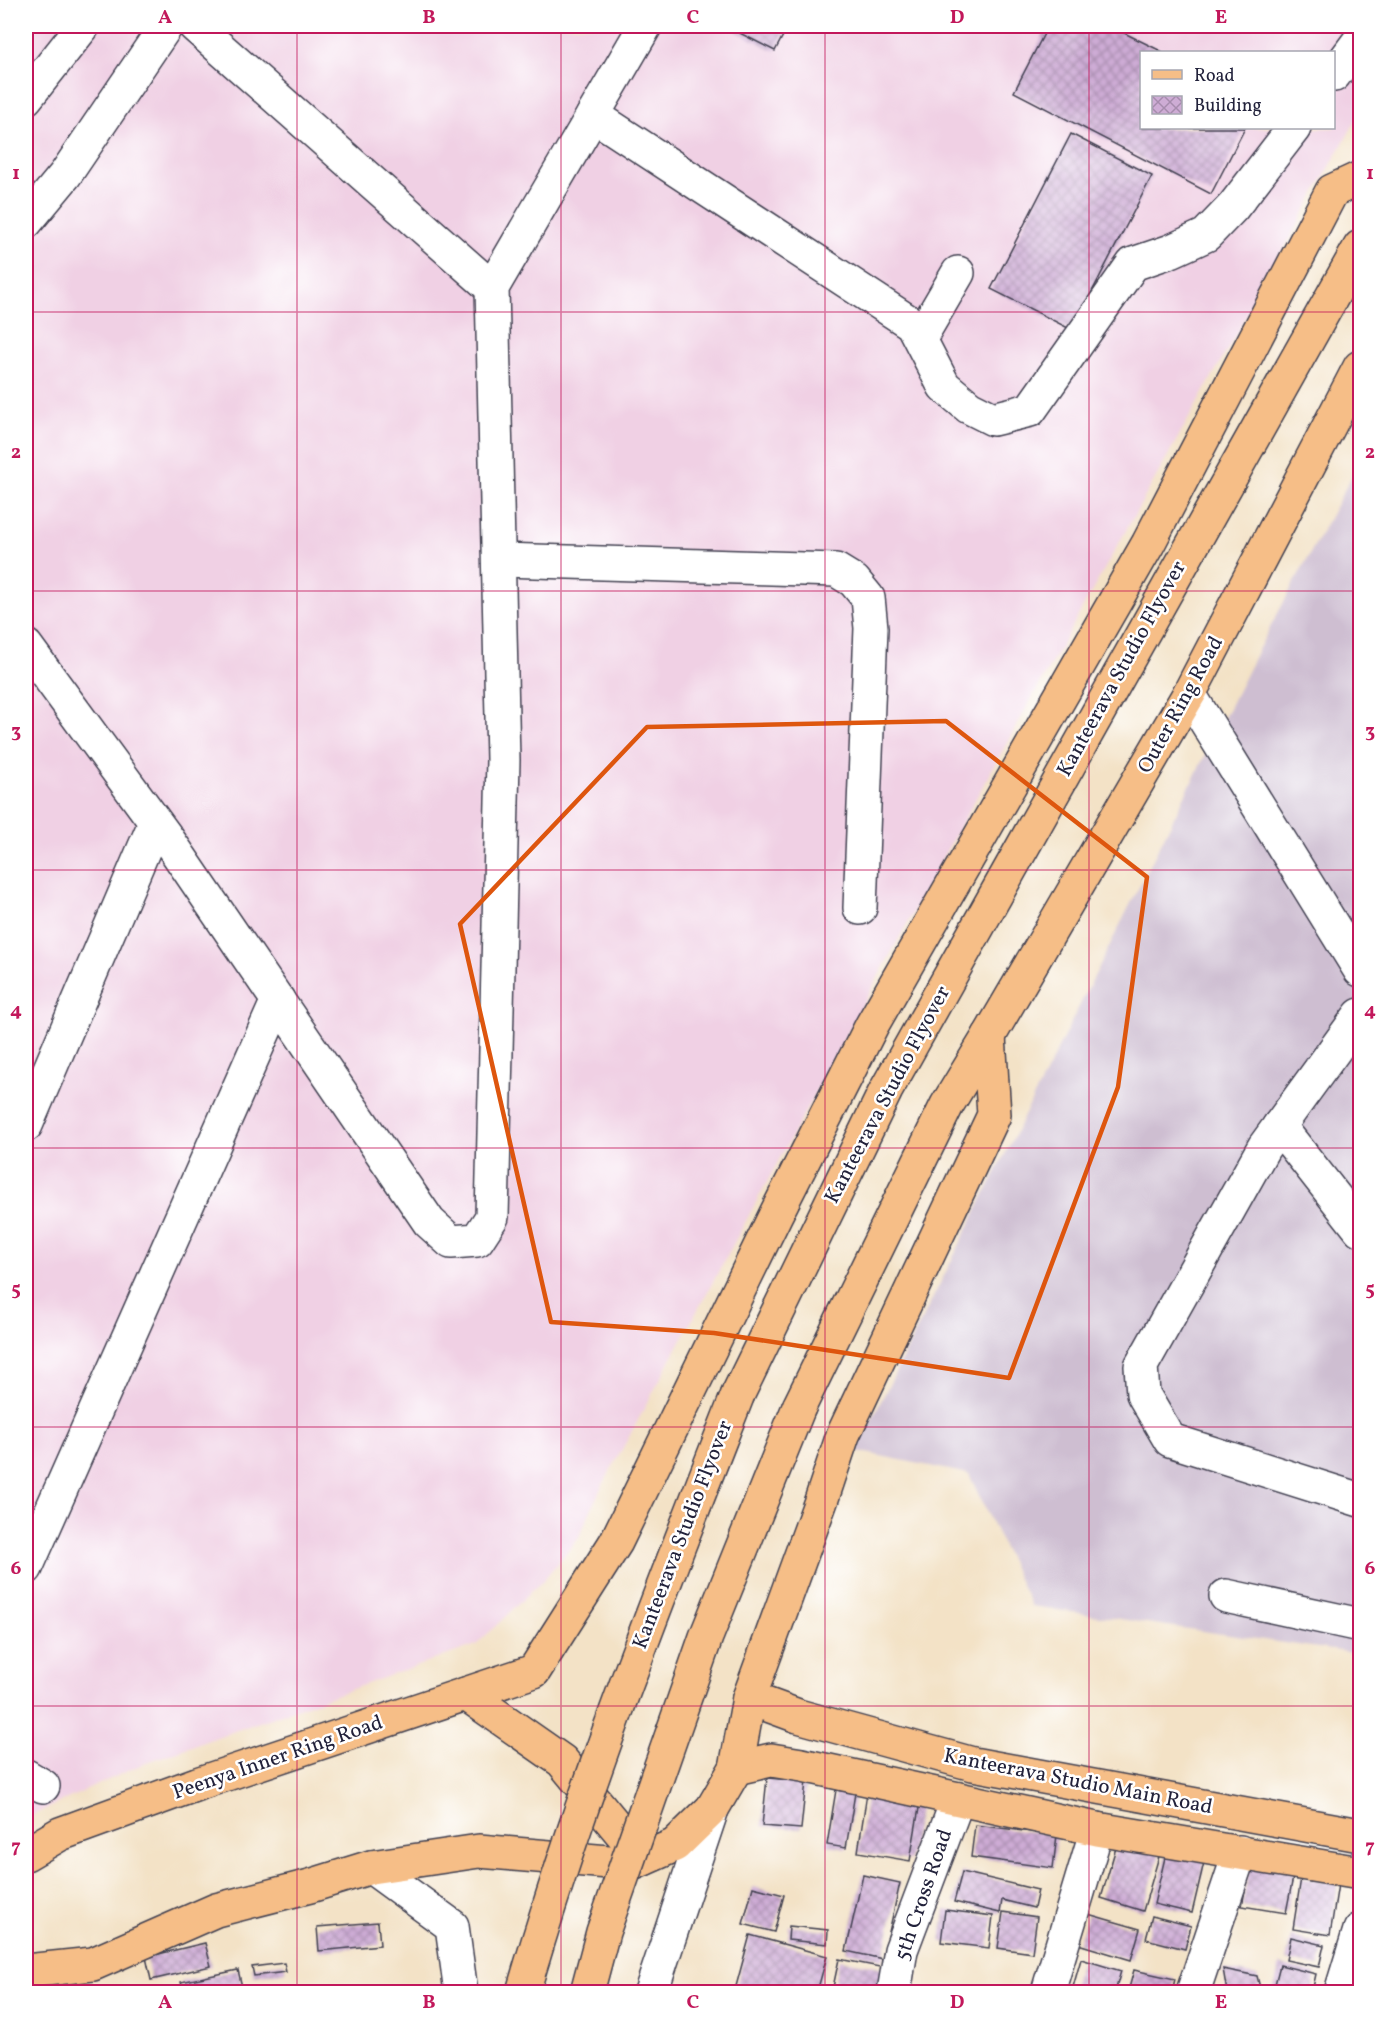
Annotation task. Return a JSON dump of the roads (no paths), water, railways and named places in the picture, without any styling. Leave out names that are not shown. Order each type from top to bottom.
[{"type":"main road","name":"Peenya Inner Ring Road","points":[[26,1854],[60,1834],[186,1788],[534,1671],[616,1542],[776,1214],[872,1025],[1148,544],[1332,191],[1360,178]]},
{"type":"main road","name":"Kanteerava Studio Flyover","points":[[523,1992],[546,1912],[643,1637],[738,1394],[886,1090],[1360,247]]},
{"type":"main road","name":"Outer Ring Road","points":[[989,1036],[1190,694],[1360,367]]},
{"type":"main road","points":[[587,1992],[603,1932],[706,1637],[799,1407],[946,1105],[989,1036]]},
{"type":"main road","points":[[26,1971],[93,1964],[216,1910],[310,1886],[371,1867],[479,1851],[632,1864],[675,1845],[712,1809],[736,1768],[749,1698],[843,1435],[994,1115],[989,1036]]},
{"type":"main road","points":[[466,1694],[562,1761],[643,1859]]},
{"type":"main road","name":"Kanteerava Studio Main Road","points":[[749,1698],[798,1716],[973,1764],[1360,1835]]},
{"type":"main road","points":[[736,1768],[771,1760],[852,1775],[1097,1829],[1360,1873]]},
{"type":"street","points":[[26,98],[83,26]]},
{"type":"street","points":[[26,222],[65,175],[166,26]]},
{"type":"street","points":[[195,26],[492,288]]},
{"type":"street","points":[[26,646],[155,824],[429,1222],[451,1242],[477,1240],[492,1217],[503,760],[492,288],[645,26]]},
{"type":"street","points":[[1335,74],[1360,40]]},
{"type":"street","points":[[593,115],[912,324],[944,386],[969,407],[993,419],[1030,410],[1132,264],[1206,236],[1233,207],[1293,129]]},
{"type":"street","points":[[920,338],[958,273]]},
{"type":"street","points":[[499,560],[836,570],[854,582],[868,598],[871,628],[860,908]]},
{"type":"street","points":[[1190,694],[1360,970]]},
{"type":"street","points":[[26,1125],[155,824]]},
{"type":"street","points":[[26,1568],[278,1000]]},
{"type":"street","points":[[1360,1015],[1264,1147],[1141,1366],[1143,1394],[1170,1440],[1360,1500]]},
{"type":"street","points":[[1279,1126],[1360,1229]]},
{"type":"street","points":[[1226,1596],[1360,1625]]},
{"type":"street","name":"5th Cross Road","points":[[894,1992],[902,1950],[958,1799]]},
{"type":"street","points":[[656,1992],[712,1809]]},
{"type":"street","points":[[1048,1992],[1097,1829]]},
{"type":"street","points":[[1193,1992],[1240,1852]]},
{"type":"street","points":[[371,1867],[452,1926],[461,1992]]},
{"type":"street","points":[[1341,1992],[1360,1930]]}]
